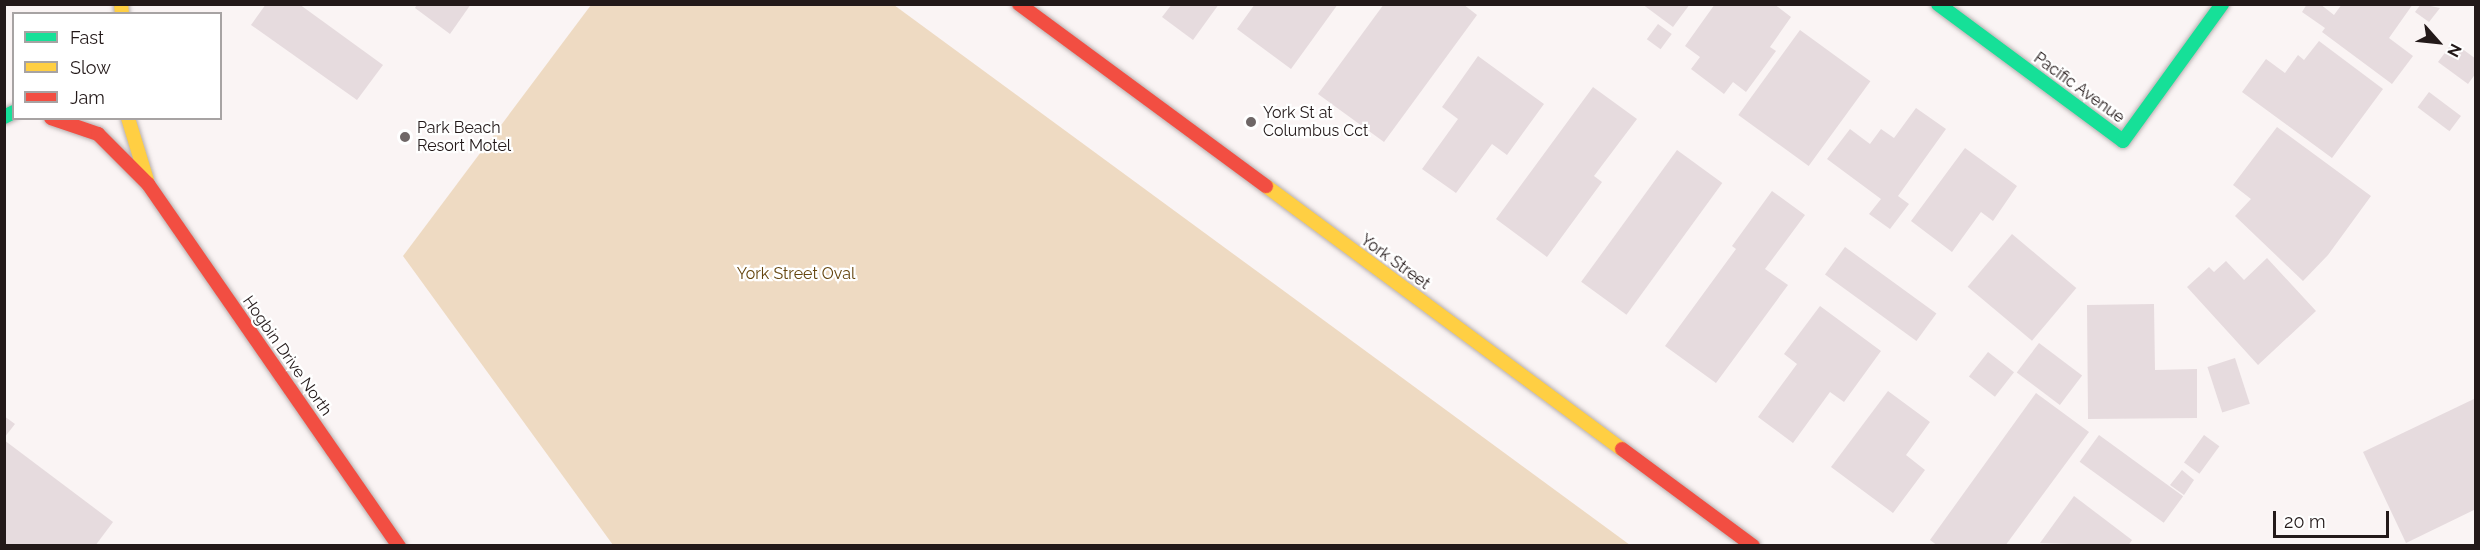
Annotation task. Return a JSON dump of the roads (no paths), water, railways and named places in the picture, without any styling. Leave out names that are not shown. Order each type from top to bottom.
[{"type":"street","name":"York Street","points":[[1018,4],[1753,546]]},
{"type":"street","name":"Pacific Avenue","points":[[1938,4],[2122,141],[2222,4]]},
{"type":"street","name":"Hogbin Drive North","points":[[57,120],[98,134],[148,184],[399,546]]},
{"type":"street","name":"Hogbin Drive North","points":[[129,120],[148,184]]},
{"type":"place","name":"York St at Columbus Cct","points":[[1251,122]]},
{"type":"place","name":"Park Beach Resort Motel","points":[[405,137]]},
{"type":"park label","name":"York Street Oval","points":[[796,274]]}]
